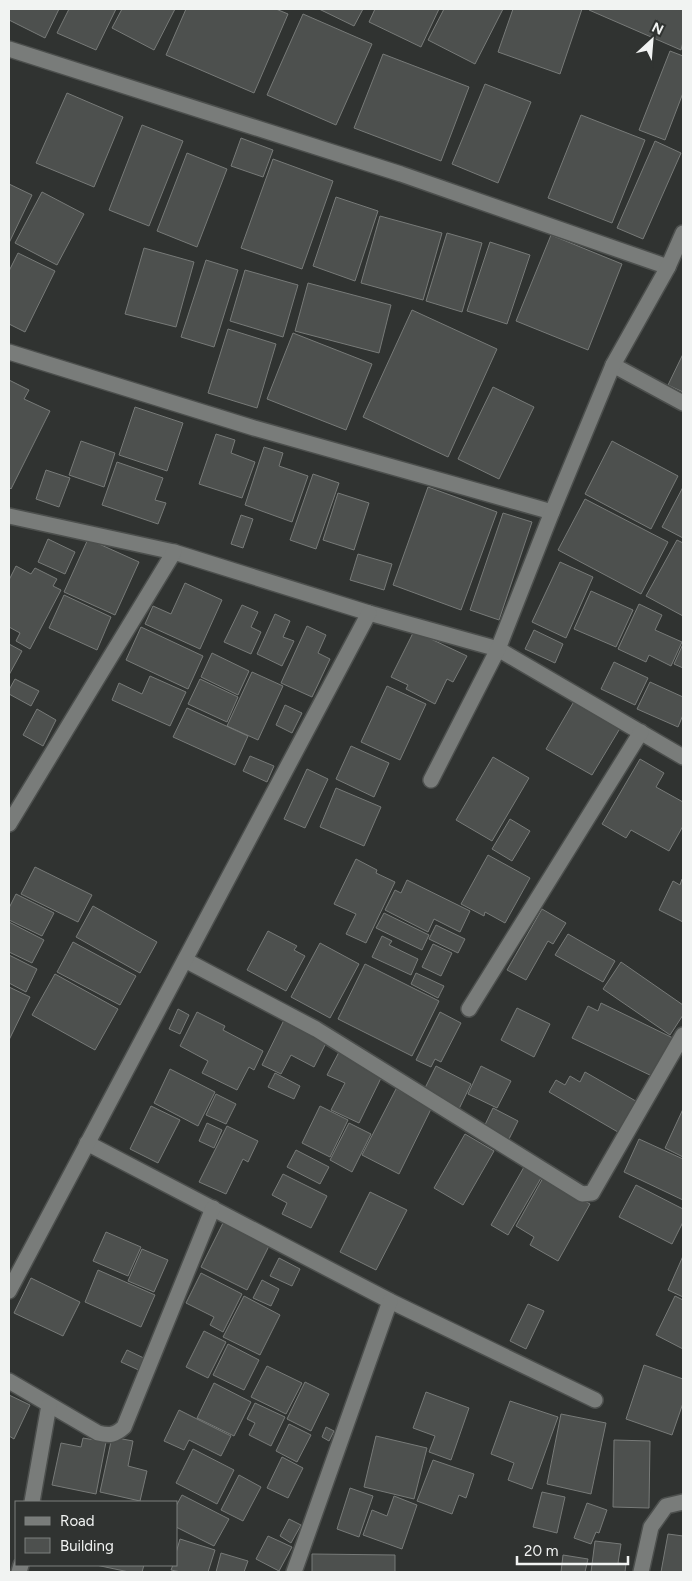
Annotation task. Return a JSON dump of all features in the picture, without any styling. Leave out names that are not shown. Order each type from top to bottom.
[{"type":"street","points":[[9,49],[401,174],[668,267]]},
{"type":"street","points":[[431,780],[498,649],[613,365],[668,267],[683,233]]},
{"type":"street","points":[[9,352],[254,428],[552,512]]},
{"type":"street","points":[[613,365],[683,403]]},
{"type":"street","points":[[9,516],[174,552],[368,613],[498,649],[683,757]]},
{"type":"street","points":[[9,824],[174,552]]},
{"type":"street","points":[[9,1291],[368,613]]},
{"type":"street","points":[[469,1009],[641,732]]},
{"type":"street","points":[[185,960],[316,1029],[582,1194],[592,1193],[683,1035]]},
{"type":"street","points":[[87,1143],[390,1301],[594,1400]]},
{"type":"street","points":[[9,1381],[98,1433],[116,1434],[124,1427],[213,1208]]},
{"type":"street","points":[[294,1572],[390,1301]]},
{"type":"street","points":[[32,1501],[49,1405]]},
{"type":"street","points":[[641,1572],[651,1527],[666,1506],[683,1500]]},
{"type":"building","points":[[9,9],[59,9],[45,38],[9,20]]},
{"type":"building","points":[[69,9],[116,9],[96,50],[57,33]]},
{"type":"building","points":[[122,9],[175,9],[154,50],[112,28]]},
{"type":"building","points":[[186,9],[276,9],[288,14],[254,93],[166,55]]},
{"type":"building","points":[[319,9],[363,9],[354,26]]},
{"type":"building","points":[[375,9],[439,9],[421,47],[369,22]]},
{"type":"building","points":[[444,9],[503,9],[475,64],[428,40]]},
{"type":"building","points":[[513,9],[582,9],[560,74],[498,52]]},
{"type":"building","points":[[683,9],[683,42],[681,50],[589,10]]},
{"type":"building","points":[[303,14],[372,44],[336,125],[267,95]]},
{"type":"building","points":[[670,51],[683,56],[683,93],[665,140],[639,130]]},
{"type":"building","points":[[383,54],[469,87],[441,161],[354,128]]},
{"type":"building","points":[[485,84],[531,102],[498,183],[452,164]]},
{"type":"building","points":[[67,93],[123,117],[94,187],[36,163]]},
{"type":"building","points":[[581,115],[645,140],[612,223],[548,198]]},
{"type":"building","points":[[142,125],[183,141],[149,226],[109,210]]},
{"type":"building","points":[[241,138],[273,150],[263,177],[231,166]]},
{"type":"building","points":[[655,141],[681,153],[643,239],[617,228]]},
{"type":"building","points":[[187,153],[227,169],[197,247],[157,231]]},
{"type":"building","points":[[273,159],[333,181],[302,269],[241,248]]},
{"type":"building","points":[[9,184],[32,195],[9,243]]},
{"type":"building","points":[[42,192],[84,214],[57,265],[15,243]]},
{"type":"building","points":[[336,197],[378,211],[355,281],[313,266]]},
{"type":"building","points":[[380,216],[442,233],[423,300],[361,283]]},
{"type":"building","points":[[447,233],[482,243],[462,312],[426,301]]},
{"type":"building","points":[[551,235],[622,264],[588,350],[516,321]]},
{"type":"building","points":[[490,242],[530,255],[507,324],[467,311]]},
{"type":"building","points":[[144,248],[194,262],[176,327],[125,314]]},
{"type":"building","points":[[18,253],[55,271],[25,332],[9,324],[9,271]]},
{"type":"building","points":[[206,260],[238,270],[214,347],[181,337]]},
{"type":"building","points":[[245,270],[298,285],[283,337],[230,321]]},
{"type":"building","points":[[308,283],[391,305],[379,353],[295,331]]},
{"type":"building","points":[[412,310],[497,349],[448,457],[363,417]]},
{"type":"building","points":[[228,329],[276,344],[257,408],[208,393]]},
{"type":"building","points":[[293,333],[372,364],[346,430],[267,399]]},
{"type":"building","points":[[683,354],[683,392],[668,385]]},
{"type":"building","points":[[9,380],[29,390],[24,399],[50,411],[11,489],[9,487]]},
{"type":"building","points":[[493,387],[534,407],[499,479],[458,459]]},
{"type":"building","points":[[135,407],[183,423],[167,471],[119,455]]},
{"type":"building","points":[[216,434],[235,440],[231,453],[255,462],[242,498],[199,484]]},
{"type":"building","points":[[81,441],[115,453],[104,487],[69,475]]},
{"type":"building","points":[[612,441],[678,476],[651,529],[585,494]]},
{"type":"building","points":[[264,447],[283,453],[279,466],[308,476],[292,522],[245,505]]},
{"type":"building","points":[[117,462],[163,478],[155,500],[166,503],[158,524],[102,505]]},
{"type":"building","points":[[46,470],[70,478],[59,507],[36,499]]},
{"type":"building","points":[[313,474],[339,483],[316,549],[290,540]]},
{"type":"building","points":[[428,487],[497,512],[461,610],[393,585]]},
{"type":"building","points":[[683,487],[683,538],[662,527]]},
{"type":"building","points":[[338,493],[369,503],[354,550],[323,540]]},
{"type":"building","points":[[585,499],[668,542],[641,594],[558,550]]},
{"type":"building","points":[[503,513],[532,522],[499,620],[470,610]]},
{"type":"building","points":[[241,515],[253,519],[243,548],[231,544]]},
{"type":"building","points":[[48,539],[75,552],[65,574],[38,562]]},
{"type":"building","points":[[88,539],[139,562],[115,615],[64,592]]},
{"type":"building","points":[[677,540],[683,543],[683,616],[646,596]]},
{"type":"building","points":[[358,554],[392,564],[384,590],[350,580]]},
{"type":"building","points":[[560,562],[593,577],[566,638],[532,622]]},
{"type":"building","points":[[16,566],[31,574],[35,568],[57,579],[53,586],[61,590],[30,649],[16,641],[20,633],[9,627],[9,580]]},
{"type":"building","points":[[185,583],[222,600],[200,649],[145,624],[153,606],[171,614]]},
{"type":"building","points":[[591,591],[633,610],[616,647],[574,629]]},
{"type":"building","points":[[64,595],[111,617],[97,650],[49,628]]},
{"type":"building","points":[[639,604],[662,615],[655,630],[682,642],[671,666],[649,655],[646,662],[618,649]]},
{"type":"building","points":[[242,605],[258,612],[251,627],[261,632],[251,654],[224,642]]},
{"type":"building","points":[[275,614],[290,621],[283,637],[294,641],[282,666],[257,654]]},
{"type":"building","points":[[307,626],[326,635],[318,653],[330,659],[312,697],[281,683]]},
{"type":"building","points":[[141,627],[203,656],[188,689],[126,660]]},
{"type":"building","points":[[534,630],[563,644],[555,663],[525,649]]},
{"type":"building","points":[[414,631],[467,656],[453,682],[447,679],[435,704],[406,689],[408,685],[391,677]]},
{"type":"building","points":[[9,644],[22,651],[9,675]]},
{"type":"building","points":[[683,644],[683,668],[674,664]]},
{"type":"building","points":[[212,653],[249,671],[238,695],[201,677]]},
{"type":"building","points":[[614,662],[648,678],[635,705],[601,689]]},
{"type":"building","points":[[252,672],[283,686],[258,740],[227,726]]},
{"type":"building","points":[[150,676],[186,692],[170,726],[112,700],[119,683],[142,694]]},
{"type":"building","points":[[15,679],[39,691],[31,706],[9,694]]},
{"type":"building","points":[[200,679],[238,697],[227,722],[188,704]]},
{"type":"building","points":[[650,682],[683,697],[683,715],[678,727],[637,709]]},
{"type":"building","points":[[387,686],[426,704],[400,760],[361,742]]},
{"type":"building","points":[[576,698],[622,725],[592,775],[546,749]]},
{"type":"building","points":[[285,705],[302,713],[292,733],[276,725]]},
{"type":"building","points":[[187,708],[248,736],[235,765],[173,737]]},
{"type":"building","points":[[37,709],[56,720],[43,746],[23,735]]},
{"type":"building","points":[[351,746],[389,763],[374,797],[336,779]]},
{"type":"building","points":[[250,756],[274,766],[267,782],[243,771]]},
{"type":"building","points":[[493,757],[529,778],[492,841],[456,820]]},
{"type":"building","points":[[640,759],[664,773],[656,787],[683,802],[683,826],[669,851],[631,830],[626,838],[602,824]]},
{"type":"building","points":[[307,769],[328,779],[305,828],[284,819]]},
{"type":"building","points":[[336,788],[381,807],[364,846],[320,827]]},
{"type":"building","points":[[510,819],[530,831],[512,861],[492,849]]},
{"type":"building","points":[[488,855],[530,878],[505,923],[485,912],[484,916],[461,904]]},
{"type":"building","points":[[356,859],[377,870],[376,873],[395,882],[366,943],[346,934],[356,914],[334,904]]},
{"type":"building","points":[[35,867],[92,895],[78,922],[21,894]]},
{"type":"building","points":[[682,879],[683,922],[659,910],[673,881],[680,885]]},
{"type":"building","points":[[407,880],[470,911],[460,932],[434,919],[428,932],[385,910],[395,890],[401,893]]},
{"type":"building","points":[[16,894],[54,913],[42,936],[9,920],[9,908]]},
{"type":"building","points":[[93,906],[157,942],[140,973],[76,937]]},
{"type":"building","points":[[542,909],[566,923],[553,944],[548,941],[526,980],[507,970]]},
{"type":"building","points":[[384,913],[429,935],[422,950],[376,928]]},
{"type":"building","points":[[9,922],[44,940],[32,963],[9,952]]},
{"type":"building","points":[[436,925],[465,939],[458,953],[429,939]]},
{"type":"building","points":[[268,931],[297,946],[294,950],[305,956],[286,991],[247,970]]},
{"type":"building","points":[[568,934],[615,961],[603,982],[555,955]]},
{"type":"building","points":[[382,936],[392,941],[389,945],[418,959],[411,975],[372,957]]},
{"type":"building","points":[[73,942],[136,976],[120,1005],[57,972]]},
{"type":"building","points":[[320,943],[359,964],[330,1018],[291,997]]},
{"type":"building","points":[[433,944],[452,953],[441,976],[422,967]]},
{"type":"building","points":[[9,955],[37,969],[26,992],[9,983]]},
{"type":"building","points":[[621,962],[683,1005],[683,1015],[670,1035],[603,989]]},
{"type":"building","points":[[365,964],[439,1001],[412,1056],[338,1019]]},
{"type":"building","points":[[416,973],[444,986],[438,998],[411,984]]},
{"type":"building","points":[[55,974],[118,1009],[95,1050],[32,1015]]},
{"type":"building","points":[[9,987],[30,997],[9,1040]]},
{"type":"building","points":[[601,1003],[673,1038],[654,1077],[572,1038],[588,1006],[598,1011]]},
{"type":"building","points":[[517,1008],[550,1024],[534,1057],[501,1040]]},
{"type":"building","points":[[178,1009],[189,1015],[180,1034],[169,1029]]},
{"type":"building","points":[[197,1012],[225,1026],[223,1030],[263,1051],[254,1070],[249,1067],[237,1090],[202,1073],[208,1061],[180,1046]]},
{"type":"building","points":[[440,1012],[461,1023],[441,1062],[435,1059],[431,1067],[416,1060]]},
{"type":"building","points":[[284,1020],[327,1041],[314,1067],[291,1055],[281,1074],[262,1065]]},
{"type":"building","points":[[339,1052],[383,1074],[359,1123],[331,1110],[345,1083],[327,1075]]},
{"type":"building","points":[[436,1066],[471,1084],[459,1109],[423,1092]]},
{"type":"building","points":[[481,1066],[511,1081],[497,1108],[468,1094]]},
{"type":"building","points":[[170,1069],[215,1092],[198,1126],[154,1103]]},
{"type":"building","points":[[585,1072],[641,1104],[623,1135],[549,1092],[556,1080],[565,1085],[570,1076],[580,1082]]},
{"type":"building","points":[[275,1073],[300,1086],[294,1099],[268,1087]]},
{"type":"building","points":[[396,1089],[432,1107],[399,1174],[362,1155]]},
{"type":"building","points":[[216,1094],[236,1104],[226,1124],[206,1115]]},
{"type":"building","points":[[151,1106],[180,1120],[158,1163],[130,1149]]},
{"type":"building","points":[[320,1106],[348,1120],[330,1157],[302,1143]]},
{"type":"building","points":[[493,1108],[518,1121],[508,1141],[483,1129]]},
{"type":"building","points":[[683,1109],[683,1157],[665,1148]]},
{"type":"building","points":[[207,1123],[222,1130],[214,1148],[199,1141]]},
{"type":"building","points":[[349,1123],[371,1134],[352,1172],[330,1160]]},
{"type":"building","points":[[227,1126],[258,1141],[248,1162],[243,1159],[226,1194],[199,1182]]},
{"type":"building","points":[[465,1134],[494,1151],[463,1205],[434,1188]]},
{"type":"building","points":[[639,1139],[683,1159],[683,1200],[624,1172]]},
{"type":"building","points":[[296,1150],[329,1167],[320,1184],[287,1167]]},
{"type":"building","points":[[524,1167],[541,1178],[508,1235],[491,1225]]},
{"type":"building","points":[[283,1174],[327,1196],[311,1228],[282,1214],[287,1203],[272,1195]]},
{"type":"building","points":[[543,1178],[590,1204],[558,1261],[530,1245],[534,1237],[516,1226]]},
{"type":"building","points":[[636,1185],[683,1209],[683,1222],[672,1244],[619,1217]]},
{"type":"building","points":[[370,1192],[407,1210],[376,1270],[340,1252]]},
{"type":"building","points":[[223,1223],[269,1246],[247,1290],[201,1267]]},
{"type":"building","points":[[106,1232],[141,1247],[128,1276],[93,1261]]},
{"type":"building","points":[[142,1249],[168,1260],[154,1292],[128,1281]]},
{"type":"building","points":[[683,1256],[683,1297],[668,1290]]},
{"type":"building","points":[[279,1258],[300,1269],[292,1286],[270,1276]]},
{"type":"building","points":[[98,1270],[155,1295],[141,1327],[85,1302]]},
{"type":"building","points":[[201,1273],[242,1294],[223,1332],[210,1325],[214,1317],[186,1303]]},
{"type":"building","points":[[31,1278],[80,1302],[63,1336],[14,1313]]},
{"type":"building","points":[[262,1280],[279,1289],[271,1306],[253,1298]]},
{"type":"building","points":[[244,1296],[280,1315],[260,1355],[223,1337]]},
{"type":"building","points":[[675,1296],[683,1300],[683,1349],[656,1335]]},
{"type":"building","points":[[528,1304],[544,1311],[526,1349],[510,1341]]},
{"type":"building","points":[[204,1331],[226,1342],[208,1378],[186,1367]]},
{"type":"building","points":[[228,1344],[259,1360],[244,1390],[213,1375]]},
{"type":"building","points":[[127,1350],[148,1360],[143,1372],[121,1362]]},
{"type":"building","points":[[644,1365],[683,1379],[683,1403],[672,1435],[626,1419]]},
{"type":"building","points":[[267,1366],[302,1383],[286,1414],[251,1397]]},
{"type":"building","points":[[305,1382],[329,1394],[311,1431],[287,1419]]},
{"type":"building","points":[[214,1383],[251,1402],[234,1436],[197,1418]]},
{"type":"building","points":[[426,1392],[469,1408],[451,1460],[429,1452],[435,1436],[413,1428]]},
{"type":"building","points":[[9,1395],[30,1405],[14,1439],[9,1436]]},
{"type":"building","points":[[510,1401],[558,1417],[532,1489],[508,1480],[514,1463],[491,1454]]},
{"type":"building","points":[[255,1403],[285,1417],[271,1446],[249,1435],[255,1423],[247,1419]]},
{"type":"building","points":[[179,1410],[231,1436],[221,1456],[189,1440],[184,1450],[164,1441]]},
{"type":"building","points":[[561,1414],[606,1423],[591,1494],[547,1484]]},
{"type":"building","points":[[289,1424],[311,1435],[297,1462],[276,1451]]},
{"type":"building","points":[[326,1427],[334,1431],[329,1441],[322,1437]]},
{"type":"building","points":[[376,1436],[427,1448],[414,1499],[364,1487]]},
{"type":"building","points":[[112,1437],[133,1441],[128,1466],[147,1471],[140,1501],[100,1492]]},
{"type":"building","points":[[83,1438],[106,1442],[96,1494],[52,1485],[61,1443],[81,1447]]},
{"type":"building","points":[[614,1440],[650,1441],[649,1508],[613,1507]]},
{"type":"building","points":[[193,1449],[234,1470],[217,1504],[176,1483]]},
{"type":"building","points":[[282,1457],[303,1468],[288,1498],[267,1488]]},
{"type":"building","points":[[433,1460],[474,1474],[466,1498],[459,1495],[452,1514],[417,1501]]},
{"type":"building","points":[[239,1475],[261,1487],[243,1521],[221,1510]]},
{"type":"building","points":[[350,1488],[373,1496],[359,1537],[337,1529]]},
{"type":"building","points":[[542,1492],[565,1497],[557,1533],[533,1527]]},
{"type":"building","points":[[182,1495],[229,1519],[214,1546],[178,1528],[178,1502]]},
{"type":"building","points":[[394,1496],[417,1505],[402,1549],[363,1535],[372,1510],[387,1516]]},
{"type":"building","points":[[587,1503],[607,1510],[599,1533],[596,1532],[591,1544],[574,1538]]},
{"type":"building","points":[[289,1519],[301,1525],[291,1543],[280,1536]]},
{"type":"building","points":[[668,1534],[683,1536],[683,1572],[661,1572]]},
{"type":"building","points":[[268,1536],[292,1547],[279,1571],[256,1559]]},
{"type":"building","points":[[180,1539],[215,1550],[208,1572],[171,1570],[173,1566],[178,1566]]},
{"type":"building","points":[[595,1541],[621,1544],[618,1563],[626,1564],[625,1572],[591,1572]]},
{"type":"building","points":[[221,1553],[248,1561],[244,1572],[216,1572]]},
{"type":"building","points":[[312,1554],[395,1555],[395,1572],[312,1572]]},
{"type":"building","points":[[563,1555],[588,1559],[585,1572],[561,1572]]},
{"type":"building","points":[[101,1566],[144,1566],[142,1572],[129,1572]]}]
